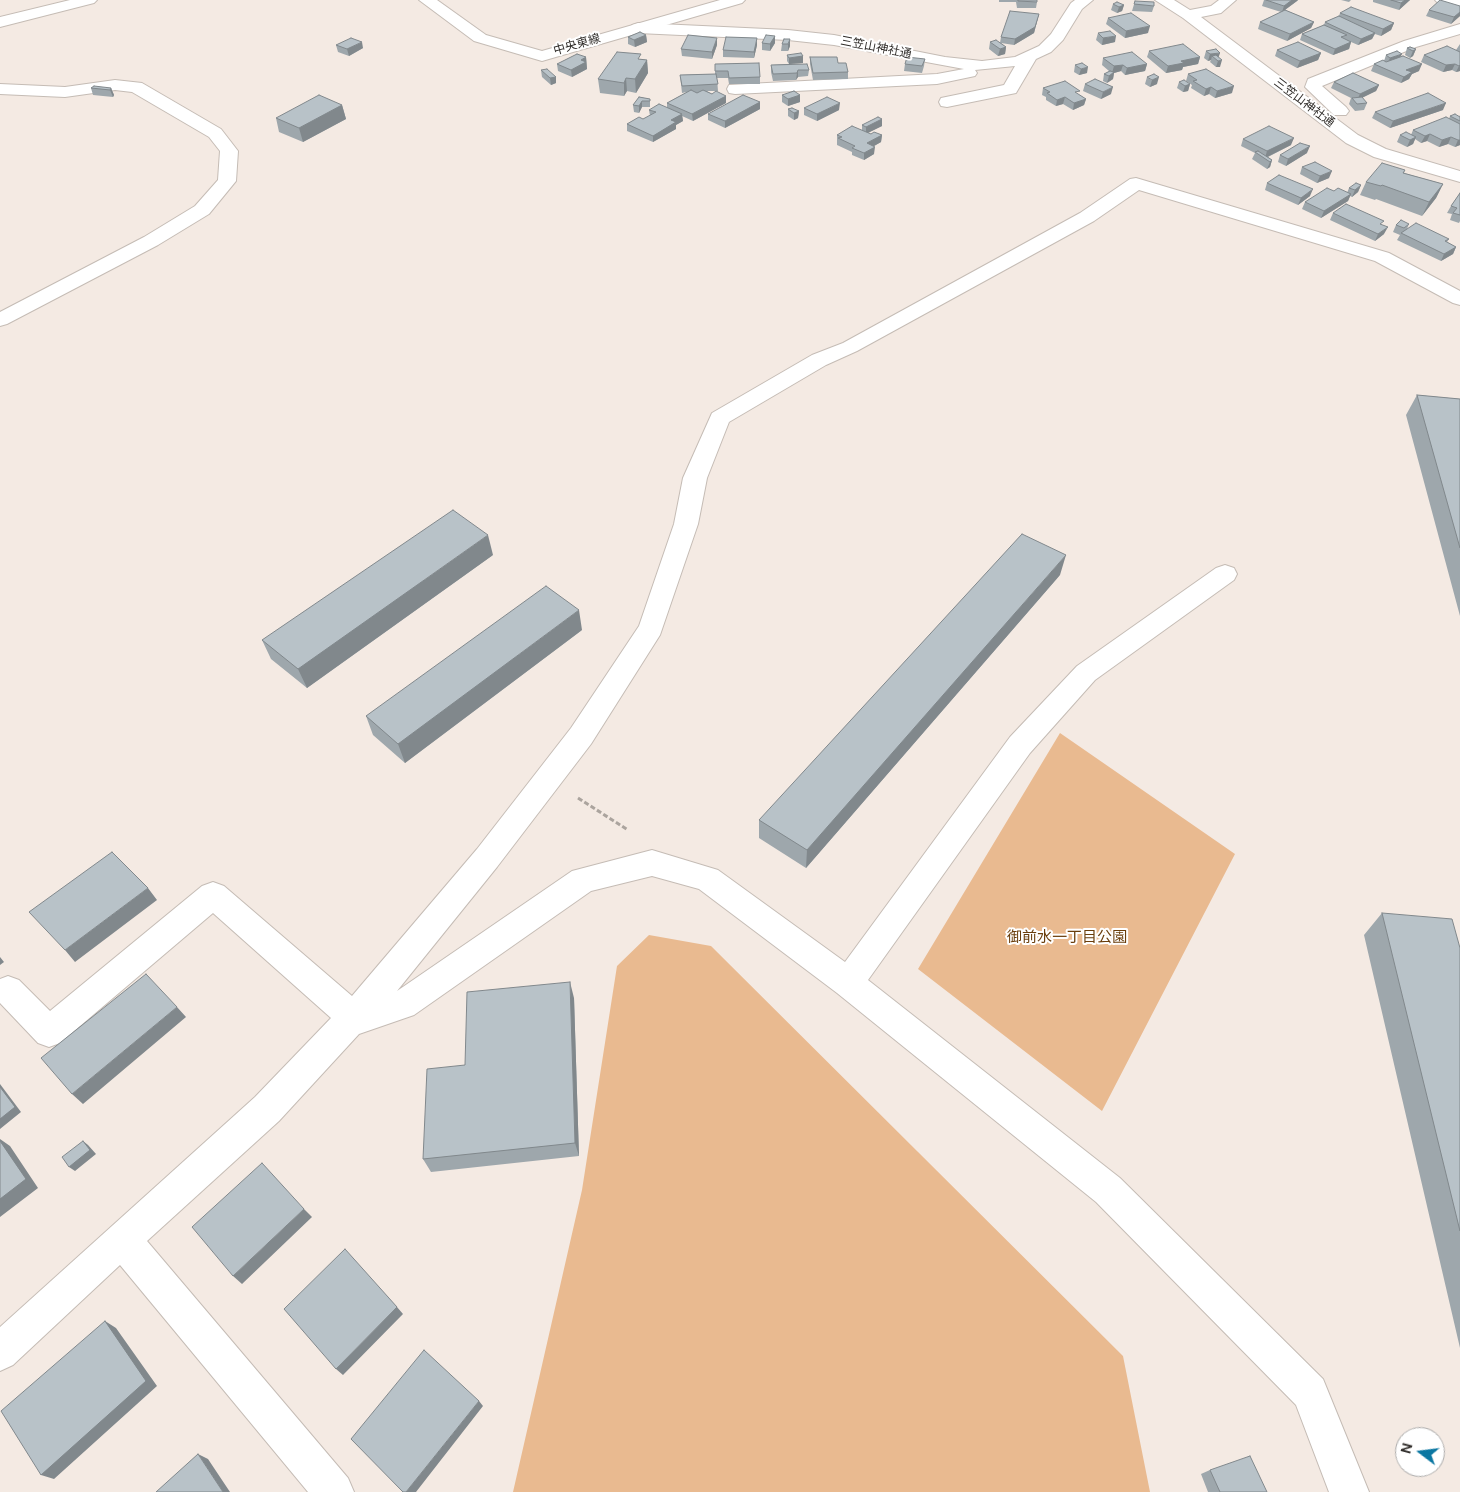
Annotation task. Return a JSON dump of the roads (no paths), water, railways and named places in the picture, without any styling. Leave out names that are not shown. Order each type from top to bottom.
[{"type":"street","points":[[0,22],[89,0]]},
{"type":"street","name":"中央東線","points":[[427,0],[480,38],[542,56],[737,0]]},
{"type":"street","name":"三笠山神社通","points":[[638,28],[788,35],[834,40],[945,62],[982,66],[1000,65],[1029,57],[1046,49],[1057,37],[1076,6],[1085,0]]},
{"type":"street","name":"三笠山神社通","points":[[1163,0],[1188,15],[1352,139],[1380,153],[1460,177]]},
{"type":"street","points":[[1188,15],[1216,10],[1228,0]]},
{"type":"street","points":[[1443,0],[1460,5]]},
{"type":"street","points":[[1380,153],[1365,134],[1313,87],[1314,83],[1410,44],[1460,29]]},
{"type":"street","points":[[671,39],[690,30]]},
{"type":"street","points":[[948,102],[1010,89],[1029,57]]},
{"type":"street","points":[[735,89],[937,79],[970,73],[982,66]]},
{"type":"street","points":[[51,74],[65,92]]},
{"type":"street","points":[[0,89],[65,92],[115,86],[136,87],[215,133],[229,151],[227,181],[202,210],[151,241],[0,320]]},
{"type":"street","points":[[0,1352],[266,1109],[381,986],[487,858],[549,778],[581,736],[651,628],[686,524],[695,478],[720,418],[819,360],[850,347],[1033,244],[1087,217],[1136,183],[1382,257],[1460,298]]},
{"type":"street","points":[[848,983],[1026,738],[1086,673],[1225,574]]},
{"type":"street","points":[[350,1020],[403,1005],[583,880],[652,863],[708,879],[848,983],[1108,1190],[1310,1392],[1349,1492]]},
{"type":"street","points":[[8,990],[49,1032],[213,896],[350,1020]]},
{"type":"street","points":[[122,1239],[334,1492]]},
{"type":"park label","name":"御前水一丁目公園","points":[[1067,938]]}]
